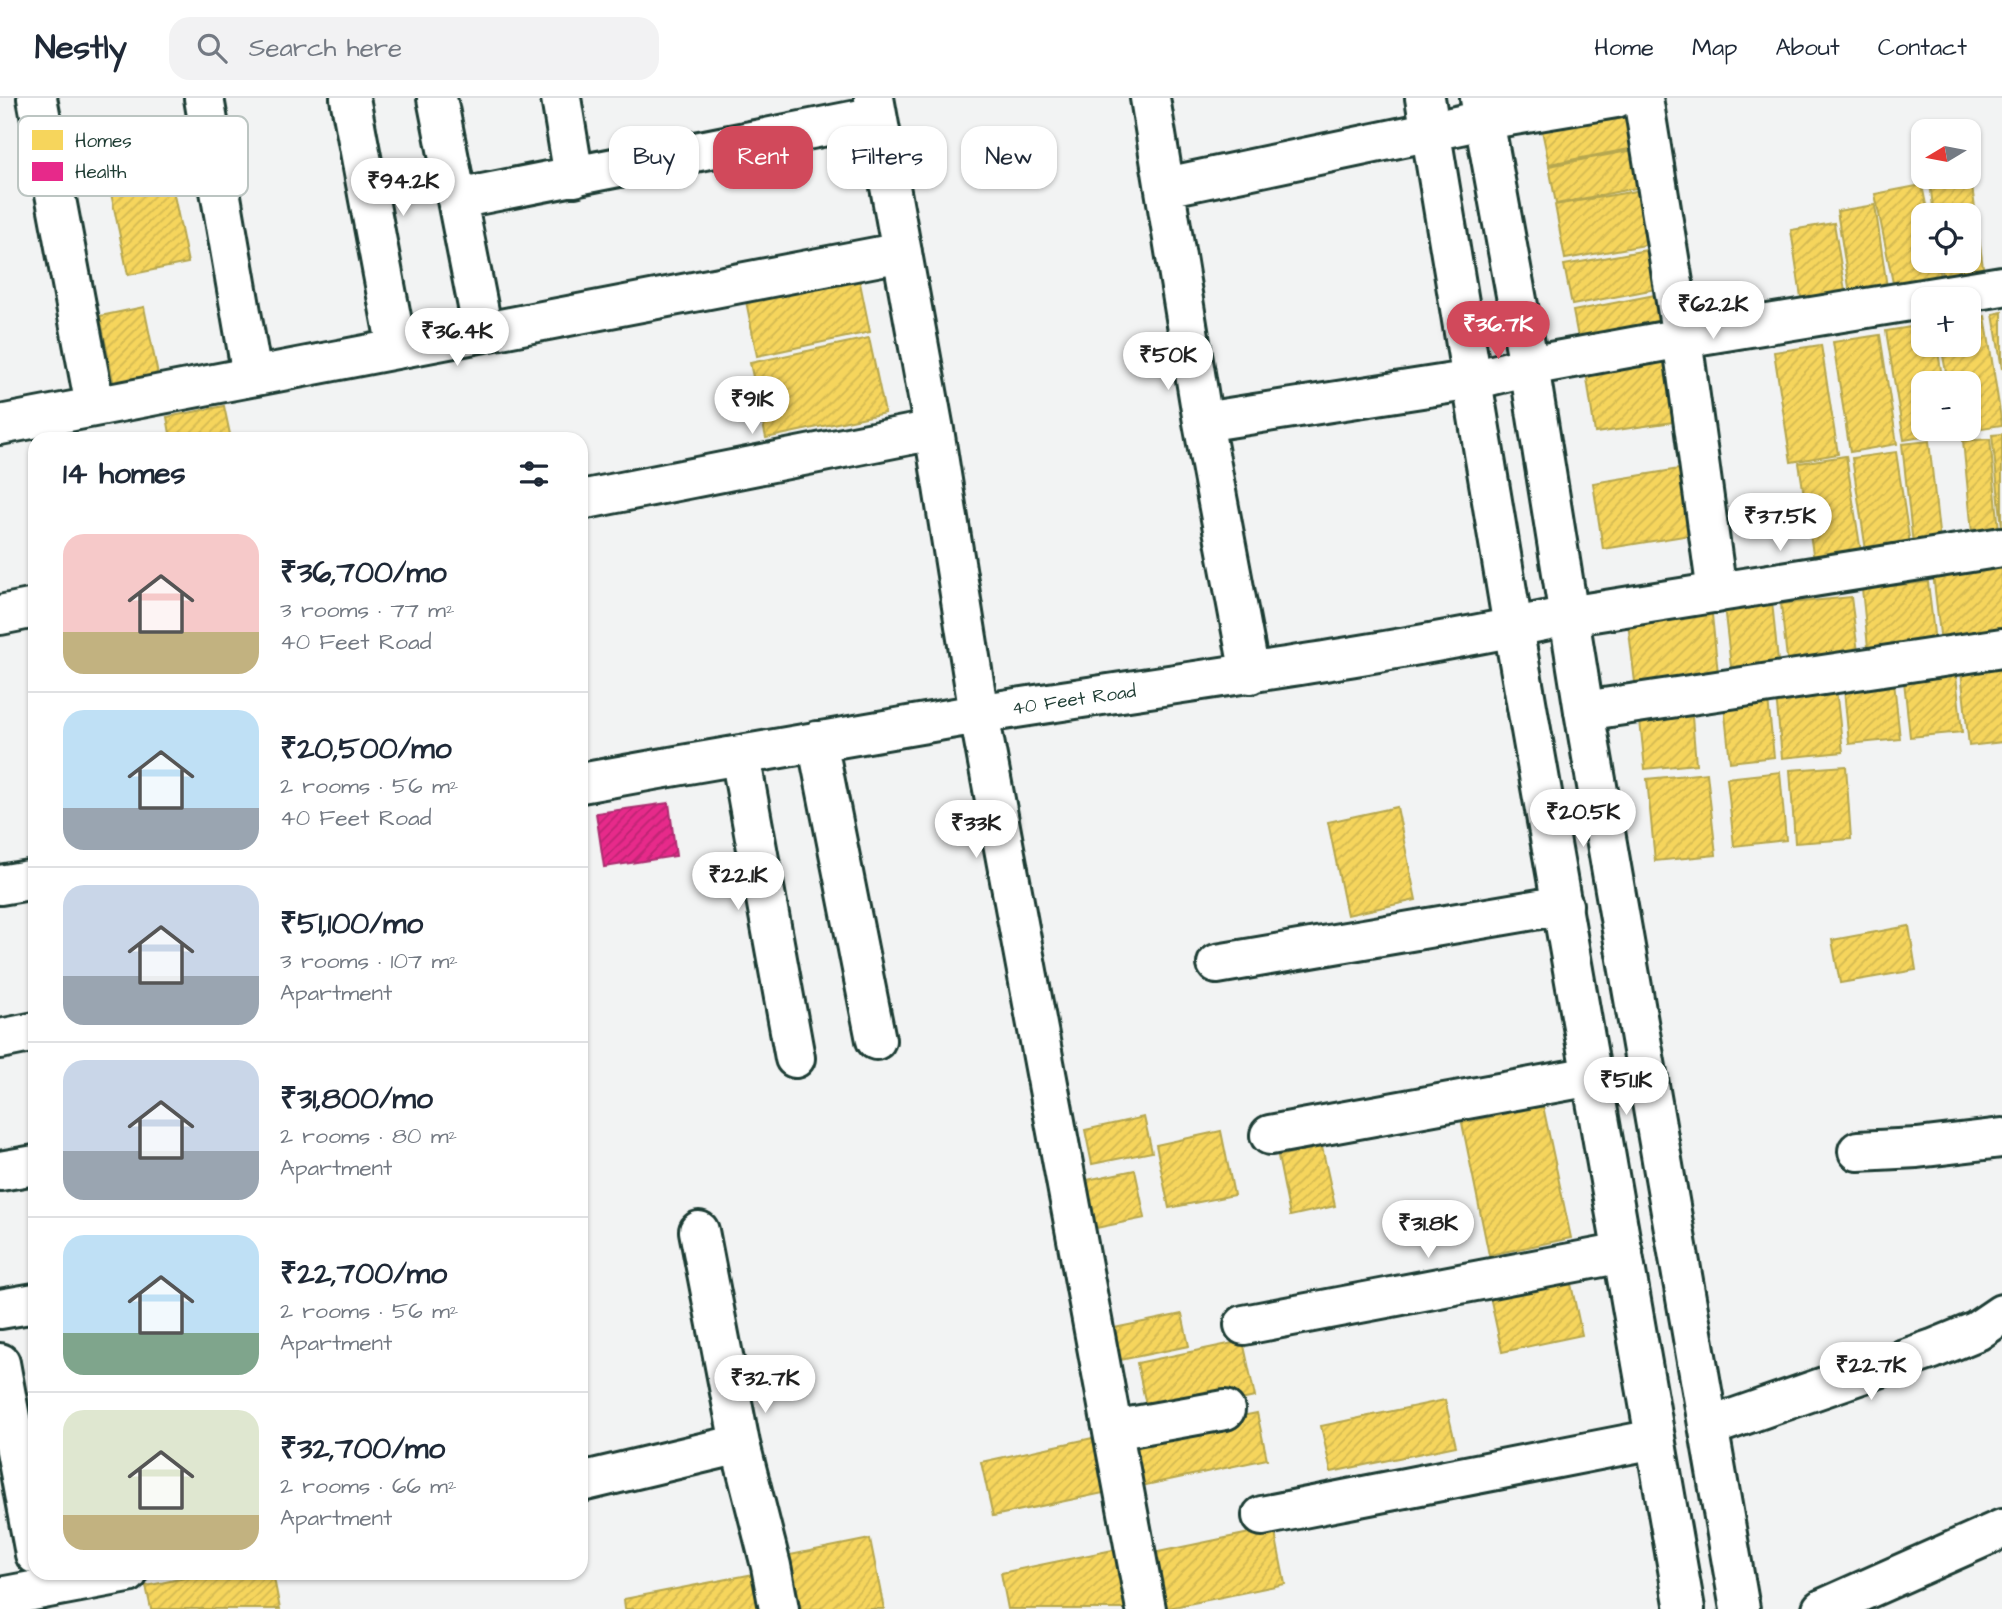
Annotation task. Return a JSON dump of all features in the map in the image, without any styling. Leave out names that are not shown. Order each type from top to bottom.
[{"type":"street","points":[[37,98],[40,116]]},
{"type":"street","points":[[204,98],[207,116]]},
{"type":"street","points":[[350,98],[397,349]]},
{"type":"street","points":[[437,98],[482,332]]},
{"type":"street","points":[[561,98],[574,177]]},
{"type":"street","points":[[1150,98],[1203,422],[1250,674]]},
{"type":"street","points":[[1166,187],[1428,115],[1616,98]]},
{"type":"street","points":[[1643,98],[1682,338],[1717,593]]},
{"type":"street","points":[[457,200],[574,177],[876,107],[934,430],[979,714],[1146,1609]]},
{"type":"street","points":[[1482,109],[1529,366],[1567,615],[1740,1609]]},
{"type":"street","points":[[1428,115],[1513,627],[1685,1609]]},
{"type":"street","points":[[55,196],[94,406]]},
{"type":"street","points":[[221,196],[252,376]]},
{"type":"street","points":[[0,425],[902,252]]},
{"type":"street","points":[[1203,422],[1473,380],[1529,366],[1682,338],[2002,286]]},
{"type":"street","points":[[588,499],[934,430]]},
{"type":"street","name":"40 Feet Road","points":[[588,782],[979,714],[1250,674],[1567,615],[2002,547]]},
{"type":"street","points":[[0,615],[28,609]]},
{"type":"street","points":[[1584,710],[2002,648]]},
{"type":"street","points":[[817,741],[876,1040]]},
{"type":"street","points":[[740,755],[795,1059]]},
{"type":"street","points":[[0,885],[28,880]]},
{"type":"street","points":[[1217,964],[1563,905]]},
{"type":"street","points":[[0,1039],[28,1033]]},
{"type":"street","points":[[1270,1135],[1592,1076]]},
{"type":"street","points":[[1858,1151],[2002,1138]]},
{"type":"street","points":[[0,1171],[28,1166]]},
{"type":"street","points":[[699,1231],[740,1444],[771,1566],[779,1609]]},
{"type":"street","points":[[1244,1325],[1623,1253]]},
{"type":"street","points":[[0,1309],[28,1304]]},
{"type":"street","points":[[1709,1427],[1933,1349],[1977,1331],[2002,1314]]},
{"type":"street","points":[[0,1363],[28,1516]]},
{"type":"street","points":[[1112,1430],[1225,1410]]},
{"type":"street","points":[[1262,1516],[1655,1439]]},
{"type":"street","points":[[588,1480],[740,1444]]},
{"type":"street","points":[[1822,1609],[1899,1593],[2002,1529]]},
{"type":"street","points":[[0,1597],[40,1581]]},
{"type":"building: Homes","points":[[1632,104],[1640,147],[1549,164],[1540,121]]},
{"type":"building: Homes","points":[[1639,149],[1646,186],[1556,204],[1549,166]]},
{"type":"building: Homes","points":[[1911,187],[1923,189],[1926,203],[1911,203],[1911,273],[1939,273],[1941,283],[1911,287],[1911,290],[1895,293],[1875,194]]},
{"type":"building: Homes","points":[[1931,189],[1972,189],[1974,203],[1932,203]]},
{"type":"building: Homes","points":[[1642,190],[1651,244],[1565,259],[1555,205]]},
{"type":"building: Homes","points":[[112,196],[174,196],[188,263],[128,275]]},
{"type":"building: Homes","points":[[1875,205],[1888,294],[1851,300],[1837,211]]},
{"type":"building: Homes","points":[[1834,223],[1846,297],[1802,304],[1791,230]]},
{"type":"building: Homes","points":[[1658,248],[1666,287],[1572,305],[1564,265]]},
{"type":"building: Homes","points":[[1981,253],[1985,282],[1943,287],[1941,273],[1981,273]]},
{"type":"building: Homes","points":[[857,268],[870,332],[757,356],[744,291]]},
{"type":"building: Homes","points":[[1665,293],[1672,330],[1580,348],[1573,311]]},
{"type":"building: Homes","points":[[144,307],[158,375],[114,385],[100,316]]},
{"type":"building: Homes","points":[[2002,312],[2002,369],[1993,314]]},
{"type":"building: Homes","points":[[1981,316],[1985,316],[2002,425],[1981,428],[1981,371],[1946,371],[1943,357],[1981,357]]},
{"type":"building: Homes","points":[[1911,327],[1911,357],[1939,357],[1941,371],[1911,371],[1911,439],[1904,440],[1886,331]]},
{"type":"building: Homes","points":[[1880,335],[1897,444],[1850,452],[1833,342]]},
{"type":"building: Homes","points":[[869,338],[885,413],[766,438],[750,363]]},
{"type":"building: Homes","points":[[1678,345],[1688,420],[1595,433],[1584,358]]},
{"type":"building: Homes","points":[[1821,345],[1838,454],[1791,462],[1774,352]]},
{"type":"building: Homes","points":[[224,406],[230,432],[170,432],[167,417]]},
{"type":"building: Homes","points":[[2002,434],[2002,527],[1992,435]]},
{"type":"building: Homes","points":[[1990,439],[2000,540],[1973,543],[1963,441]]},
{"type":"building: Homes","points":[[1929,441],[1940,542],[1913,545],[1902,444]]},
{"type":"building: Homes","points":[[1896,452],[1911,551],[1867,557],[1852,458]]},
{"type":"building: Homes","points":[[1846,456],[1863,565],[1816,573],[1799,463]]},
{"type":"building: Homes","points":[[1698,466],[1709,532],[1603,549],[1593,483]]},
{"type":"building: Homes","points":[[2002,558],[2002,636],[1941,643],[1932,565]]},
{"type":"building: Homes","points":[[1928,582],[1936,651],[1869,657],[1862,589]]},
{"type":"building: Homes","points":[[1851,597],[1859,660],[1788,668],[1781,604]]},
{"type":"building: Homes","points":[[1772,601],[1778,662],[1731,667],[1724,606]]},
{"type":"building: Homes","points":[[1711,605],[1719,683],[1636,691],[1627,614]]},
{"type":"building: Homes","points":[[2002,658],[2002,742],[1969,746],[1960,662]]},
{"type":"building: Homes","points":[[1955,666],[1962,732],[1910,737],[1903,672]]},
{"type":"building: Homes","points":[[1893,672],[1900,739],[1849,744],[1843,678]]},
{"type":"building: Homes","points":[[1835,679],[1843,752],[1782,758],[1775,685]]},
{"type":"building: Homes","points":[[1767,690],[1774,757],[1730,762],[1723,695]]},
{"type":"building: Homes","points":[[1691,705],[1696,764],[1645,769],[1639,711]]},
{"type":"building: Homes","points":[[1846,766],[1851,839],[1795,843],[1790,770]]},
{"type":"building: Homes","points":[[1780,772],[1786,840],[1734,846],[1727,778]]},
{"type":"building: Homes","points":[[1707,773],[1716,855],[1655,861],[1647,779]]},
{"type":"building: Homes","points":[[1397,807],[1416,900],[1347,915],[1328,822]]},
{"type":"building: Homes","points":[[1909,926],[1916,970],[1840,983],[1832,940]]},
{"type":"building: Homes","points":[[1543,1106],[1571,1238],[1489,1255],[1462,1123]]},
{"type":"building: Homes","points":[[1144,1117],[1152,1152],[1092,1164],[1085,1130]]},
{"type":"building: Homes","points":[[1221,1131],[1234,1195],[1169,1208],[1156,1145]]},
{"type":"building: Homes","points":[[1322,1147],[1335,1206],[1290,1216],[1278,1156]]},
{"type":"building: Homes","points":[[1135,1170],[1145,1218],[1091,1229],[1082,1181]]},
{"type":"building: Homes","points":[[1568,1270],[1582,1335],[1502,1352],[1488,1287]]},
{"type":"building: Homes","points":[[1182,1314],[1189,1346],[1120,1360],[1114,1328]]},
{"type":"building: Homes","points":[[1243,1341],[1255,1397],[1149,1419],[1137,1363]]},
{"type":"building: Homes","points":[[1445,1400],[1456,1446],[1331,1472],[1321,1426]]},
{"type":"building: Homes","points":[[1257,1413],[1267,1459],[1141,1486],[1131,1439]]},
{"type":"building: Homes","points":[[1102,1436],[1113,1491],[993,1516],[981,1462]]},
{"type":"building: Homes","points":[[1274,1528],[1285,1584],[1164,1609],[1153,1553]]},
{"type":"building: Homes","points":[[870,1539],[884,1609],[801,1609],[790,1555]]},
{"type":"building: Homes","points":[[1118,1549],[1130,1609],[1008,1609],[1001,1573]]},
{"type":"building: Homes","points":[[759,1573],[766,1609],[625,1609],[624,1599]]},
{"type":"building: Homes","points":[[175,1580],[274,1580],[280,1609],[151,1609],[146,1586]]},
{"type":"building: Health","points":[[669,803],[676,856],[604,867],[596,813]]}]
